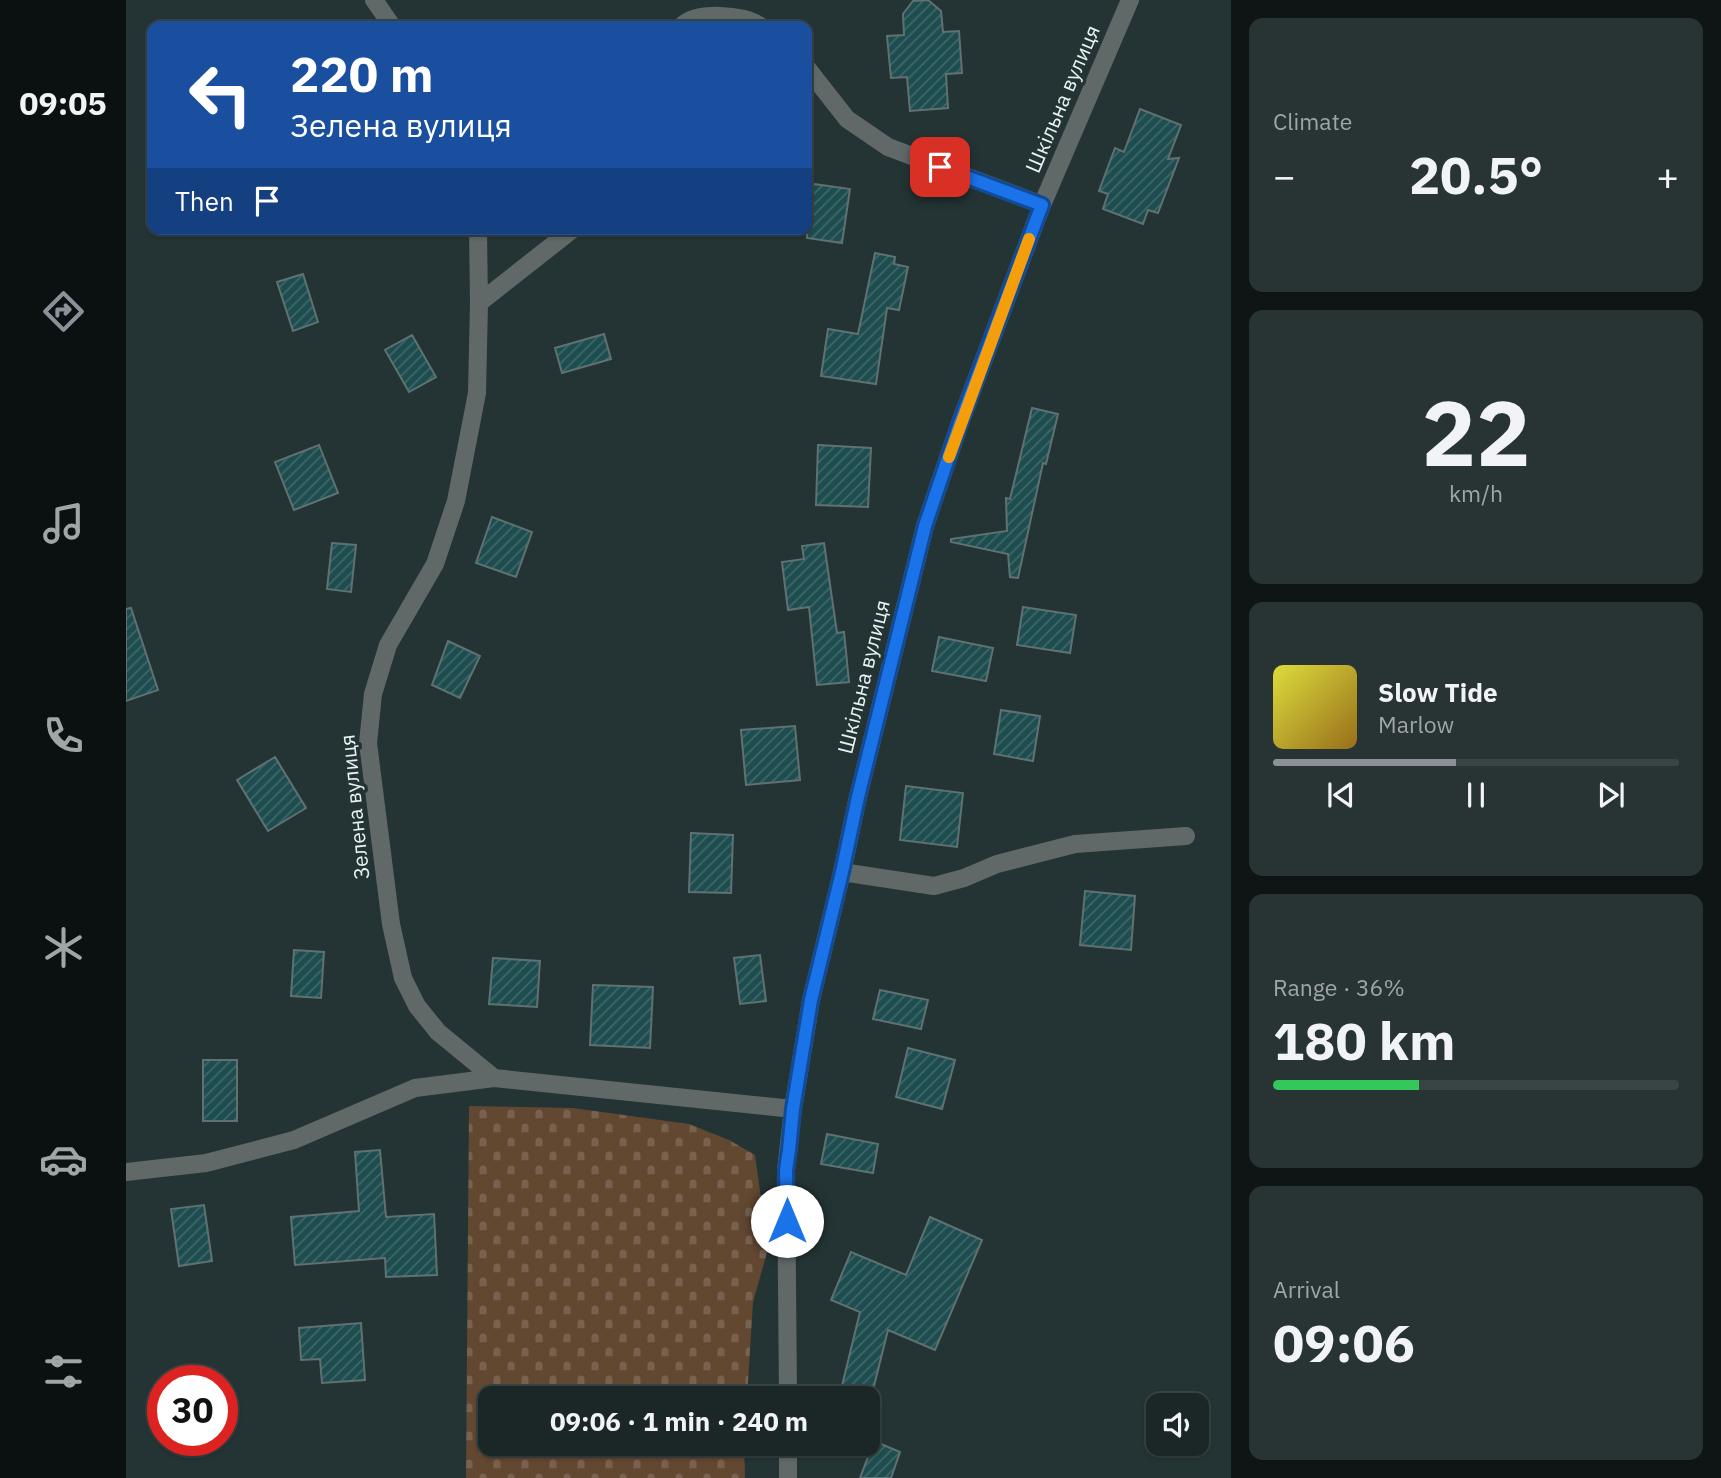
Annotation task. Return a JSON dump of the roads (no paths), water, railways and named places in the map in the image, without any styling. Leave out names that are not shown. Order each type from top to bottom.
[{"type":"street","points":[[374,0],[389,21]]},
{"type":"street","name":"Шкільна вулиця","points":[[788,1386],[786,1170],[793,1109],[811,1000],[858,797],[925,526],[961,420],[1042,205],[1130,0]]},
{"type":"street","points":[[690,21],[717,15],[753,21]]},
{"type":"street","points":[[812,74],[847,119],[888,147],[1042,205]]},
{"type":"street","name":"Зелена вулиця","points":[[478,235],[477,393],[456,501],[435,564],[388,645],[373,694],[368,743],[391,924],[403,978],[416,1006],[438,1032],[495,1078]]},
{"type":"street","points":[[479,303],[565,235]]},
{"type":"street","points":[[842,872],[934,886],[964,878],[997,864],[1075,844],[1186,836]]},
{"type":"street","points":[[126,1172],[218,1160],[294,1140],[415,1088],[495,1078],[793,1109]]},
{"type":"street","points":[[788,1456],[789,1478]]}]
